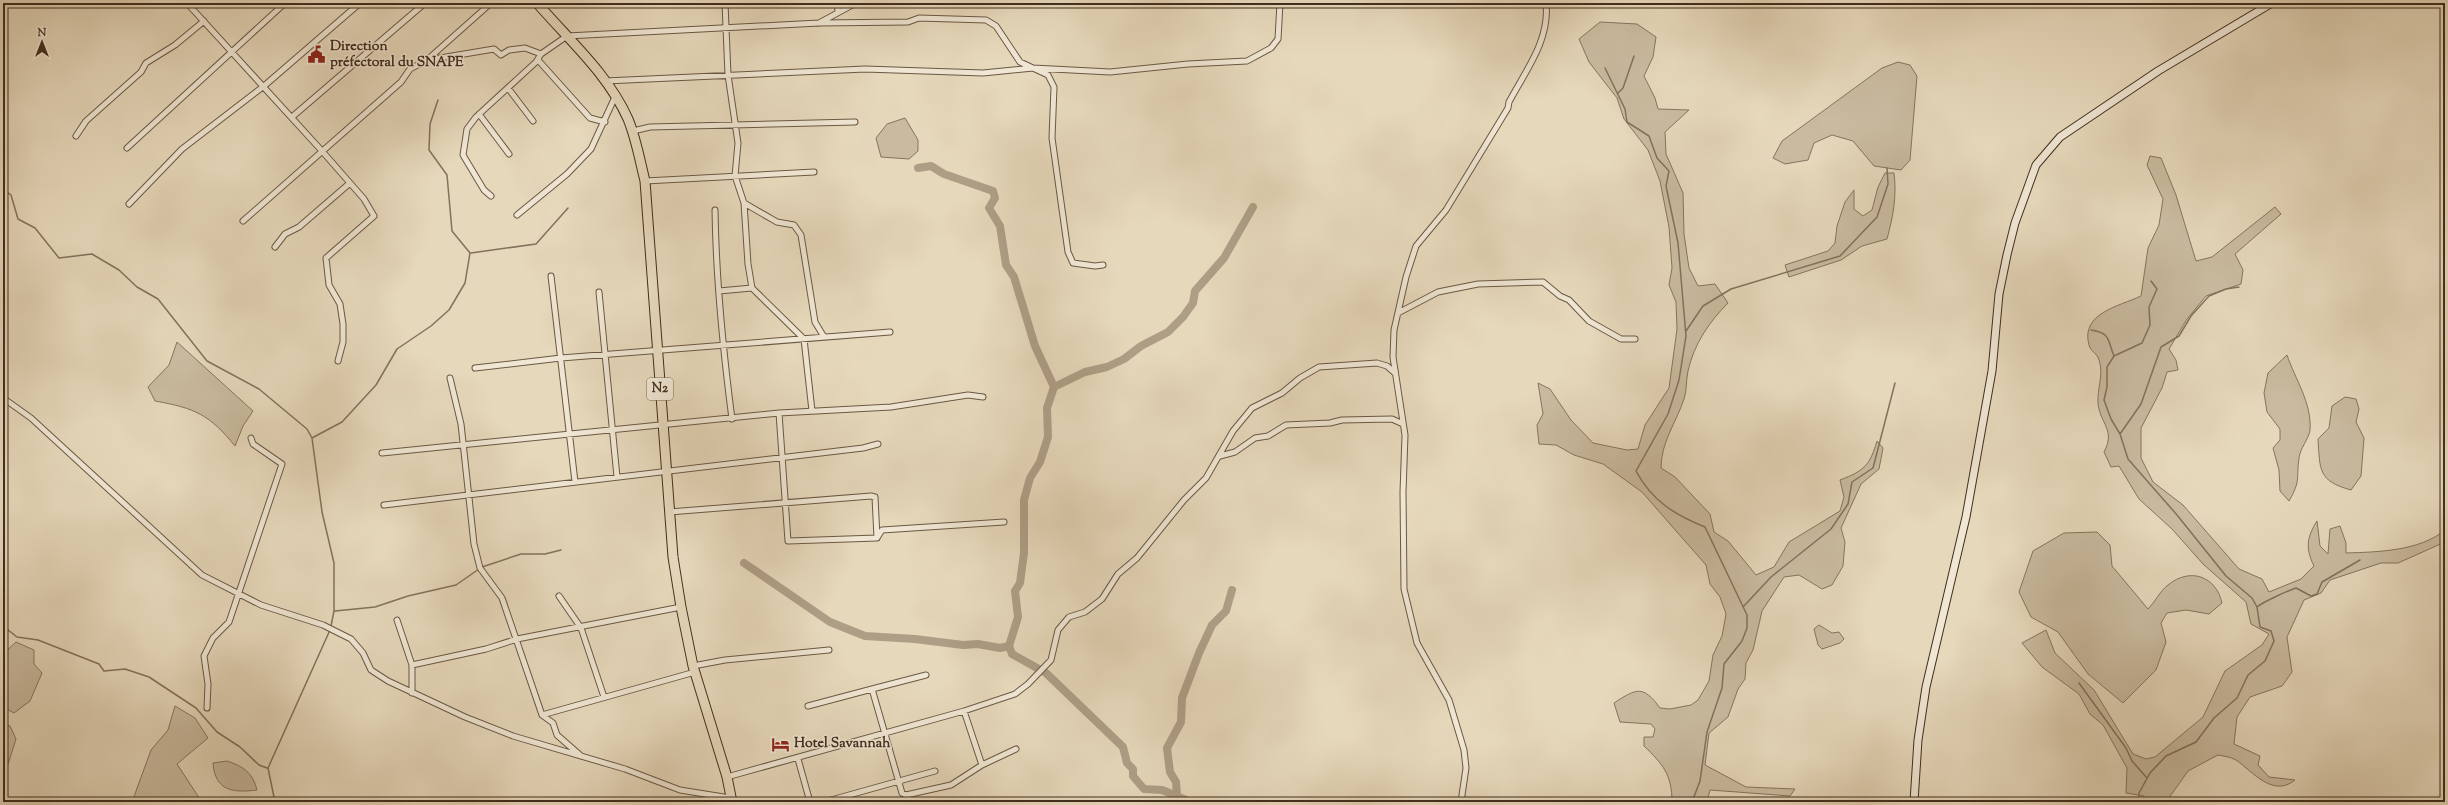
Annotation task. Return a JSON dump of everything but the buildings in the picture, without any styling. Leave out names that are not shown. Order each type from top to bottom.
[{"type":"highway","name":"N2","points":[[541,4],[605,81],[615,95],[633,131],[644,181],[669,512],[680,607],[694,669],[727,777],[731,800]]},
{"type":"main road","points":[[1914,802],[1918,740],[1926,687],[1966,517],[1992,371],[1999,294],[2015,223],[2036,165],[2060,137],[2158,72],[2272,3]]},
{"type":"street","points":[[187,3],[322,151],[364,199],[374,216],[326,258],[329,284],[340,304],[344,324],[343,342],[338,361]]},
{"type":"street","points":[[127,148],[228,53],[233,52],[285,3]]},
{"type":"street","points":[[129,204],[182,149],[264,86],[360,3]]},
{"type":"street","points":[[292,117],[425,3]]},
{"type":"street","points":[[243,221],[402,82],[410,69],[427,60],[491,3]]},
{"type":"street","points":[[725,3],[728,74],[738,143],[735,176],[744,202],[748,264],[752,288],[804,339],[812,411]]},
{"type":"street","points":[[837,3],[838,11]]},
{"type":"street","points":[[820,23],[838,11],[856,3]]},
{"type":"street","points":[[605,81],[728,74],[865,69],[983,73],[1034,68],[1110,72],[1188,64],[1247,61],[1271,48],[1278,39],[1280,3]]},
{"type":"street","points":[[1461,802],[1466,768],[1464,750],[1449,700],[1417,642],[1404,589],[1405,435],[1393,357],[1398,313],[1406,277],[1416,246],[1446,210],[1466,180],[1508,108],[1509,102],[1531,65],[1546,29],[1546,3]]},
{"type":"street","points":[[491,196],[484,190],[463,154],[467,129],[479,114],[538,60],[541,54],[567,36],[727,29],[820,23],[908,22],[919,18],[986,20],[996,26],[1020,62],[1048,75],[1054,87],[1052,138],[1068,252],[1073,263],[1095,266],[1103,265]]},
{"type":"street","points":[[76,136],[86,121],[141,72],[146,63],[175,46],[204,21]]},
{"type":"street","points":[[427,60],[494,49],[501,55],[509,50],[525,48],[541,54]]},
{"type":"street","points":[[538,60],[590,118],[605,122]]},
{"type":"street","points":[[508,88],[533,121]]},
{"type":"street","points":[[517,215],[567,174],[591,149],[605,122],[615,95]]},
{"type":"street","points":[[479,114],[509,154]]},
{"type":"street","points":[[633,131],[650,127],[854,122]]},
{"type":"street","points":[[644,181],[814,172]]},
{"type":"street","points":[[275,247],[285,234],[299,227],[350,183]]},
{"type":"street","points":[[744,202],[777,222],[794,225],[801,235],[815,322],[824,337]]},
{"type":"street","points":[[715,210],[716,257],[722,344],[732,419]]},
{"type":"street","points":[[551,276],[568,434],[575,482]]},
{"type":"street","points":[[1398,313],[1438,292],[1478,284],[1543,282],[1560,296],[1569,300],[1589,321],[1621,339],[1635,339]]},
{"type":"street","points":[[719,291],[752,288]]},
{"type":"street","points":[[599,292],[617,477]]},
{"type":"street","points":[[475,368],[561,358],[605,356],[722,344],[890,332]]},
{"type":"street","points":[[727,777],[798,759],[883,733],[964,711],[1015,694],[1052,660],[1058,630],[1069,617],[1085,612],[1102,599],[1118,574],[1137,558],[1184,500],[1206,478],[1233,432],[1252,408],[1282,393],[1300,378],[1319,367],[1376,363],[1387,366],[1395,373]]},
{"type":"street","points":[[450,378],[461,424],[470,494],[474,544],[480,568],[502,598],[542,715],[553,723],[557,735],[583,758]]},
{"type":"street","points":[[382,453],[732,419],[779,413],[891,407],[968,395],[983,397]]},
{"type":"street","points":[[3,398],[42,428],[202,575],[239,594],[278,611],[323,625],[351,639],[363,653],[371,670],[412,693],[513,736],[583,758],[625,769],[680,790],[731,800]]},
{"type":"street","points":[[779,413],[784,456],[788,541],[877,538]]},
{"type":"street","points":[[1220,456],[1235,452],[1255,438],[1268,436],[1286,425],[1330,423],[1342,420],[1392,419],[1403,424]]},
{"type":"street","points":[[207,708],[208,684],[204,656],[213,638],[229,622],[282,464],[253,444],[251,438]]},
{"type":"street","points":[[384,504],[617,477],[878,444]]},
{"type":"street","points":[[669,512],[785,502],[875,497],[877,538]]},
{"type":"street","points":[[877,538],[882,530],[1004,522]]},
{"type":"street","points":[[559,596],[581,628],[604,697]]},
{"type":"street","points":[[412,665],[486,649],[517,639],[581,628],[680,607]]},
{"type":"street","points":[[397,620],[412,665],[412,693]]},
{"type":"street","points":[[542,715],[725,660],[829,650]]},
{"type":"street","points":[[808,706],[926,675]]},
{"type":"street","points":[[872,689],[897,781],[902,793],[906,795],[951,785],[982,765],[1016,749]]},
{"type":"street","points":[[964,711],[982,765]]},
{"type":"street","points":[[798,759],[810,802]]},
{"type":"street","points":[[824,802],[935,771]]},
{"type":"shaded area","points":[[1600,22],[1637,24],[1656,37],[1653,57],[1644,76],[1655,98],[1658,109],[1689,110],[1665,132],[1666,154],[1683,193],[1684,234],[1689,268],[1698,286],[1715,284],[1728,303],[1703,334],[1694,352],[1688,371],[1686,392],[1681,408],[1663,450],[1661,468],[1675,477],[1710,514],[1714,532],[1728,541],[1756,575],[1774,567],[1789,542],[1840,511],[1844,497],[1840,480],[1860,470],[1869,462],[1877,441],[1883,448],[1879,469],[1861,484],[1841,528],[1845,542],[1843,566],[1832,585],[1822,589],[1799,575],[1784,577],[1762,611],[1753,650],[1746,663],[1745,679],[1738,689],[1728,717],[1709,733],[1705,765],[1746,787],[1795,789],[1790,796],[1710,790],[1707,802],[1672,802],[1670,784],[1665,771],[1644,746],[1644,737],[1653,737],[1655,729],[1651,724],[1620,722],[1614,703],[1628,694],[1639,691],[1649,695],[1660,708],[1670,709],[1691,705],[1698,700],[1709,681],[1713,655],[1722,636],[1726,614],[1720,597],[1710,584],[1706,565],[1642,492],[1603,464],[1574,455],[1556,445],[1539,444],[1537,425],[1543,414],[1538,383],[1550,389],[1571,420],[1593,443],[1627,450],[1638,449],[1645,425],[1669,388],[1677,329],[1676,302],[1669,285],[1672,268],[1669,227],[1660,181],[1648,150],[1624,119],[1617,98],[1589,62],[1579,39]]},
{"type":"shaded area","points":[[1898,62],[1910,65],[1917,76],[1910,160],[1901,170],[1874,166],[1853,141],[1832,135],[1814,143],[1808,160],[1785,164],[1773,158],[1782,141],[1882,68]]},
{"type":"shaded area","points":[[905,118],[918,140],[918,151],[909,159],[881,157],[876,138],[887,124]]},
{"type":"shaded area","points":[[2150,156],[2161,158],[2176,195],[2196,261],[2212,257],[2275,207],[2281,214],[2235,254],[2243,270],[2241,284],[2206,296],[2187,319],[2169,349],[2176,360],[2178,370],[2167,372],[2162,388],[2141,428],[2141,458],[2153,482],[2183,505],[2239,569],[2262,579],[2269,592],[2301,579],[2314,566],[2309,554],[2308,543],[2311,532],[2317,521],[2320,546],[2328,554],[2330,529],[2340,526],[2346,543],[2346,553],[2385,551],[2411,546],[2435,537],[2445,530],[2445,542],[2398,563],[2381,563],[2330,580],[2321,593],[2304,600],[2287,637],[2292,672],[2282,686],[2250,697],[2237,717],[2234,744],[2260,756],[2258,765],[2269,777],[2295,780],[2287,785],[2271,785],[2256,776],[2236,760],[2218,755],[2188,771],[2166,802],[2142,802],[2144,796],[2126,793],[2127,768],[2103,725],[2090,714],[2079,694],[2042,667],[2022,643],[2046,630],[2055,653],[2094,690],[2133,754],[2146,759],[2155,757],[2203,717],[2225,671],[2262,645],[2269,634],[2251,624],[2246,602],[2203,564],[2172,529],[2139,499],[2119,466],[2111,467],[2104,452],[2107,444],[2108,432],[2101,416],[2098,403],[2101,371],[2098,358],[2089,345],[2088,334],[2090,325],[2104,312],[2141,296],[2148,248],[2159,225],[2163,199],[2147,165]]},
{"type":"shaded area","points":[[1885,173],[1894,173],[1895,182],[1894,206],[1887,239],[1862,246],[1841,260],[1789,277],[1785,265],[1828,251],[1835,243],[1837,226],[1845,202],[1854,190],[1854,209],[1863,216],[1872,210],[1878,187]]},
{"type":"shaded area","points":[[177,342],[253,411],[243,426],[235,446],[218,427],[201,414],[181,407],[155,401],[148,387],[169,365]]},
{"type":"shaded area","points":[[2287,355],[2306,401],[2310,420],[2308,437],[2300,454],[2297,484],[2289,501],[2280,491],[2279,470],[2273,448],[2280,440],[2280,429],[2267,412],[2264,393],[2268,373]]},
{"type":"shaded area","points":[[2345,397],[2356,399],[2359,409],[2356,422],[2364,438],[2361,476],[2351,490],[2332,483],[2323,473],[2319,459],[2318,439],[2329,428],[2332,406]]},
{"type":"shaded area","points":[[2097,532],[2110,545],[2112,566],[2148,609],[2162,590],[2176,579],[2185,576],[2201,577],[2208,581],[2214,586],[2222,603],[2209,614],[2186,610],[2167,613],[2161,623],[2166,642],[2156,670],[2123,703],[2088,674],[2058,632],[2031,617],[2019,592],[2033,551],[2064,533]]},
{"type":"shaded area","points":[[1819,625],[1832,633],[1839,632],[1844,639],[1840,643],[1822,649],[1818,645],[1814,629]]},
{"type":"shaded area","points":[[16,642],[34,650],[34,664],[42,673],[30,701],[14,713],[3,707],[3,654]]},
{"type":"shaded area","points":[[175,706],[195,718],[208,738],[177,764],[198,796],[197,802],[132,802],[151,750],[168,730]]},
{"type":"shaded area","points":[[3,723],[10,726],[16,739],[3,780]]},
{"type":"shaded area","points":[[227,761],[238,765],[246,771],[253,779],[257,790],[240,791],[221,785],[214,772],[213,763]]},
{"type":"waterway","points":[[1618,93],[1623,88],[1634,56]]},
{"type":"waterway","points":[[1605,68],[1625,109],[1627,122],[1649,136],[1657,158],[1669,171],[1666,186],[1678,243],[1686,336],[1679,380],[1668,414],[1636,471],[1649,491],[1665,506],[1705,527],[1747,615],[1747,628],[1742,641],[1724,664],[1722,688],[1707,732],[1700,781],[1692,802]]},
{"type":"waterway","points":[[312,438],[342,422],[376,385],[397,349],[431,326],[449,310],[465,283],[470,253],[452,231],[447,175],[429,150],[430,124],[438,100]]},
{"type":"waterway","points":[[918,168],[931,166],[944,174],[993,191],[995,198],[989,208],[1000,226],[1006,265],[1014,277],[1035,346],[1054,387],[1047,408],[1048,437],[1040,462],[1030,478],[1024,500],[1024,553],[1020,583],[1015,591],[1018,617],[1009,646],[1012,654],[1046,673],[1123,747],[1127,763],[1133,769],[1133,776],[1144,789],[1162,790],[1191,802]]},
{"type":"waterway","points":[[1686,331],[1703,306],[1731,289],[1840,256],[1877,217],[1888,184],[1887,168]]},
{"type":"waterway","points":[[3,189],[11,195],[18,219],[35,228],[59,258],[92,254],[119,270],[137,287],[158,299],[207,361],[259,389],[307,429],[312,438],[322,512],[334,563],[334,611],[331,626]]},
{"type":"waterway","points":[[1054,387],[1085,372],[1107,367],[1124,359],[1141,346],[1168,332],[1183,317],[1193,303],[1195,291],[1224,258],[1253,207]]},
{"type":"waterway","points":[[471,253],[536,244],[568,208]]},
{"type":"waterway","points":[[2138,802],[2139,793],[2150,773],[2166,756],[2196,742],[2214,718],[2237,698],[2248,675],[2265,661],[2274,641],[2271,631],[2260,627],[2257,607],[2252,598],[2226,576],[2177,515],[2128,459],[2120,434],[2111,419],[2104,400],[2107,387],[2107,367],[2114,356],[2142,343],[2150,325],[2149,307],[2157,289],[2151,281]]},
{"type":"waterway","points":[[2120,434],[2141,404],[2161,347],[2179,336],[2191,316],[2209,296],[2226,289],[2239,287]]},
{"type":"waterway","points":[[2091,330],[2105,335],[2109,341],[2114,356]]},
{"type":"waterway","points":[[1743,607],[1771,577],[1831,529],[1848,504],[1852,482],[1873,468],[1895,383]]},
{"type":"waterway","points":[[482,567],[521,554],[545,554],[561,550]]},
{"type":"waterway","points":[[2257,607],[2264,602],[2296,588],[2311,596],[2317,594],[2322,582],[2360,560]]},
{"type":"waterway","points":[[744,563],[830,622],[865,636],[915,639],[963,645],[978,644],[1000,648],[1009,646]]},
{"type":"waterway","points":[[335,611],[375,607],[408,596],[456,585],[479,569]]},
{"type":"waterway","points":[[1177,796],[1176,782],[1170,772],[1167,748],[1181,722],[1182,698],[1199,653],[1212,625],[1226,611],[1232,590]]},
{"type":"waterway","points":[[3,626],[17,637],[38,640],[99,664],[104,671],[125,669],[149,677],[196,708],[217,732],[240,747],[259,765],[267,768]]},
{"type":"waterway","points":[[275,802],[268,768],[330,630]]},
{"type":"waterway","points":[[2079,683],[2126,748],[2132,761],[2147,778]]},
{"type":"place","name":"Direction préfectoral du SNAPE","points":[[317,55]]},
{"type":"place","name":"Hotel Savannah","points":[[781,744]]}]
